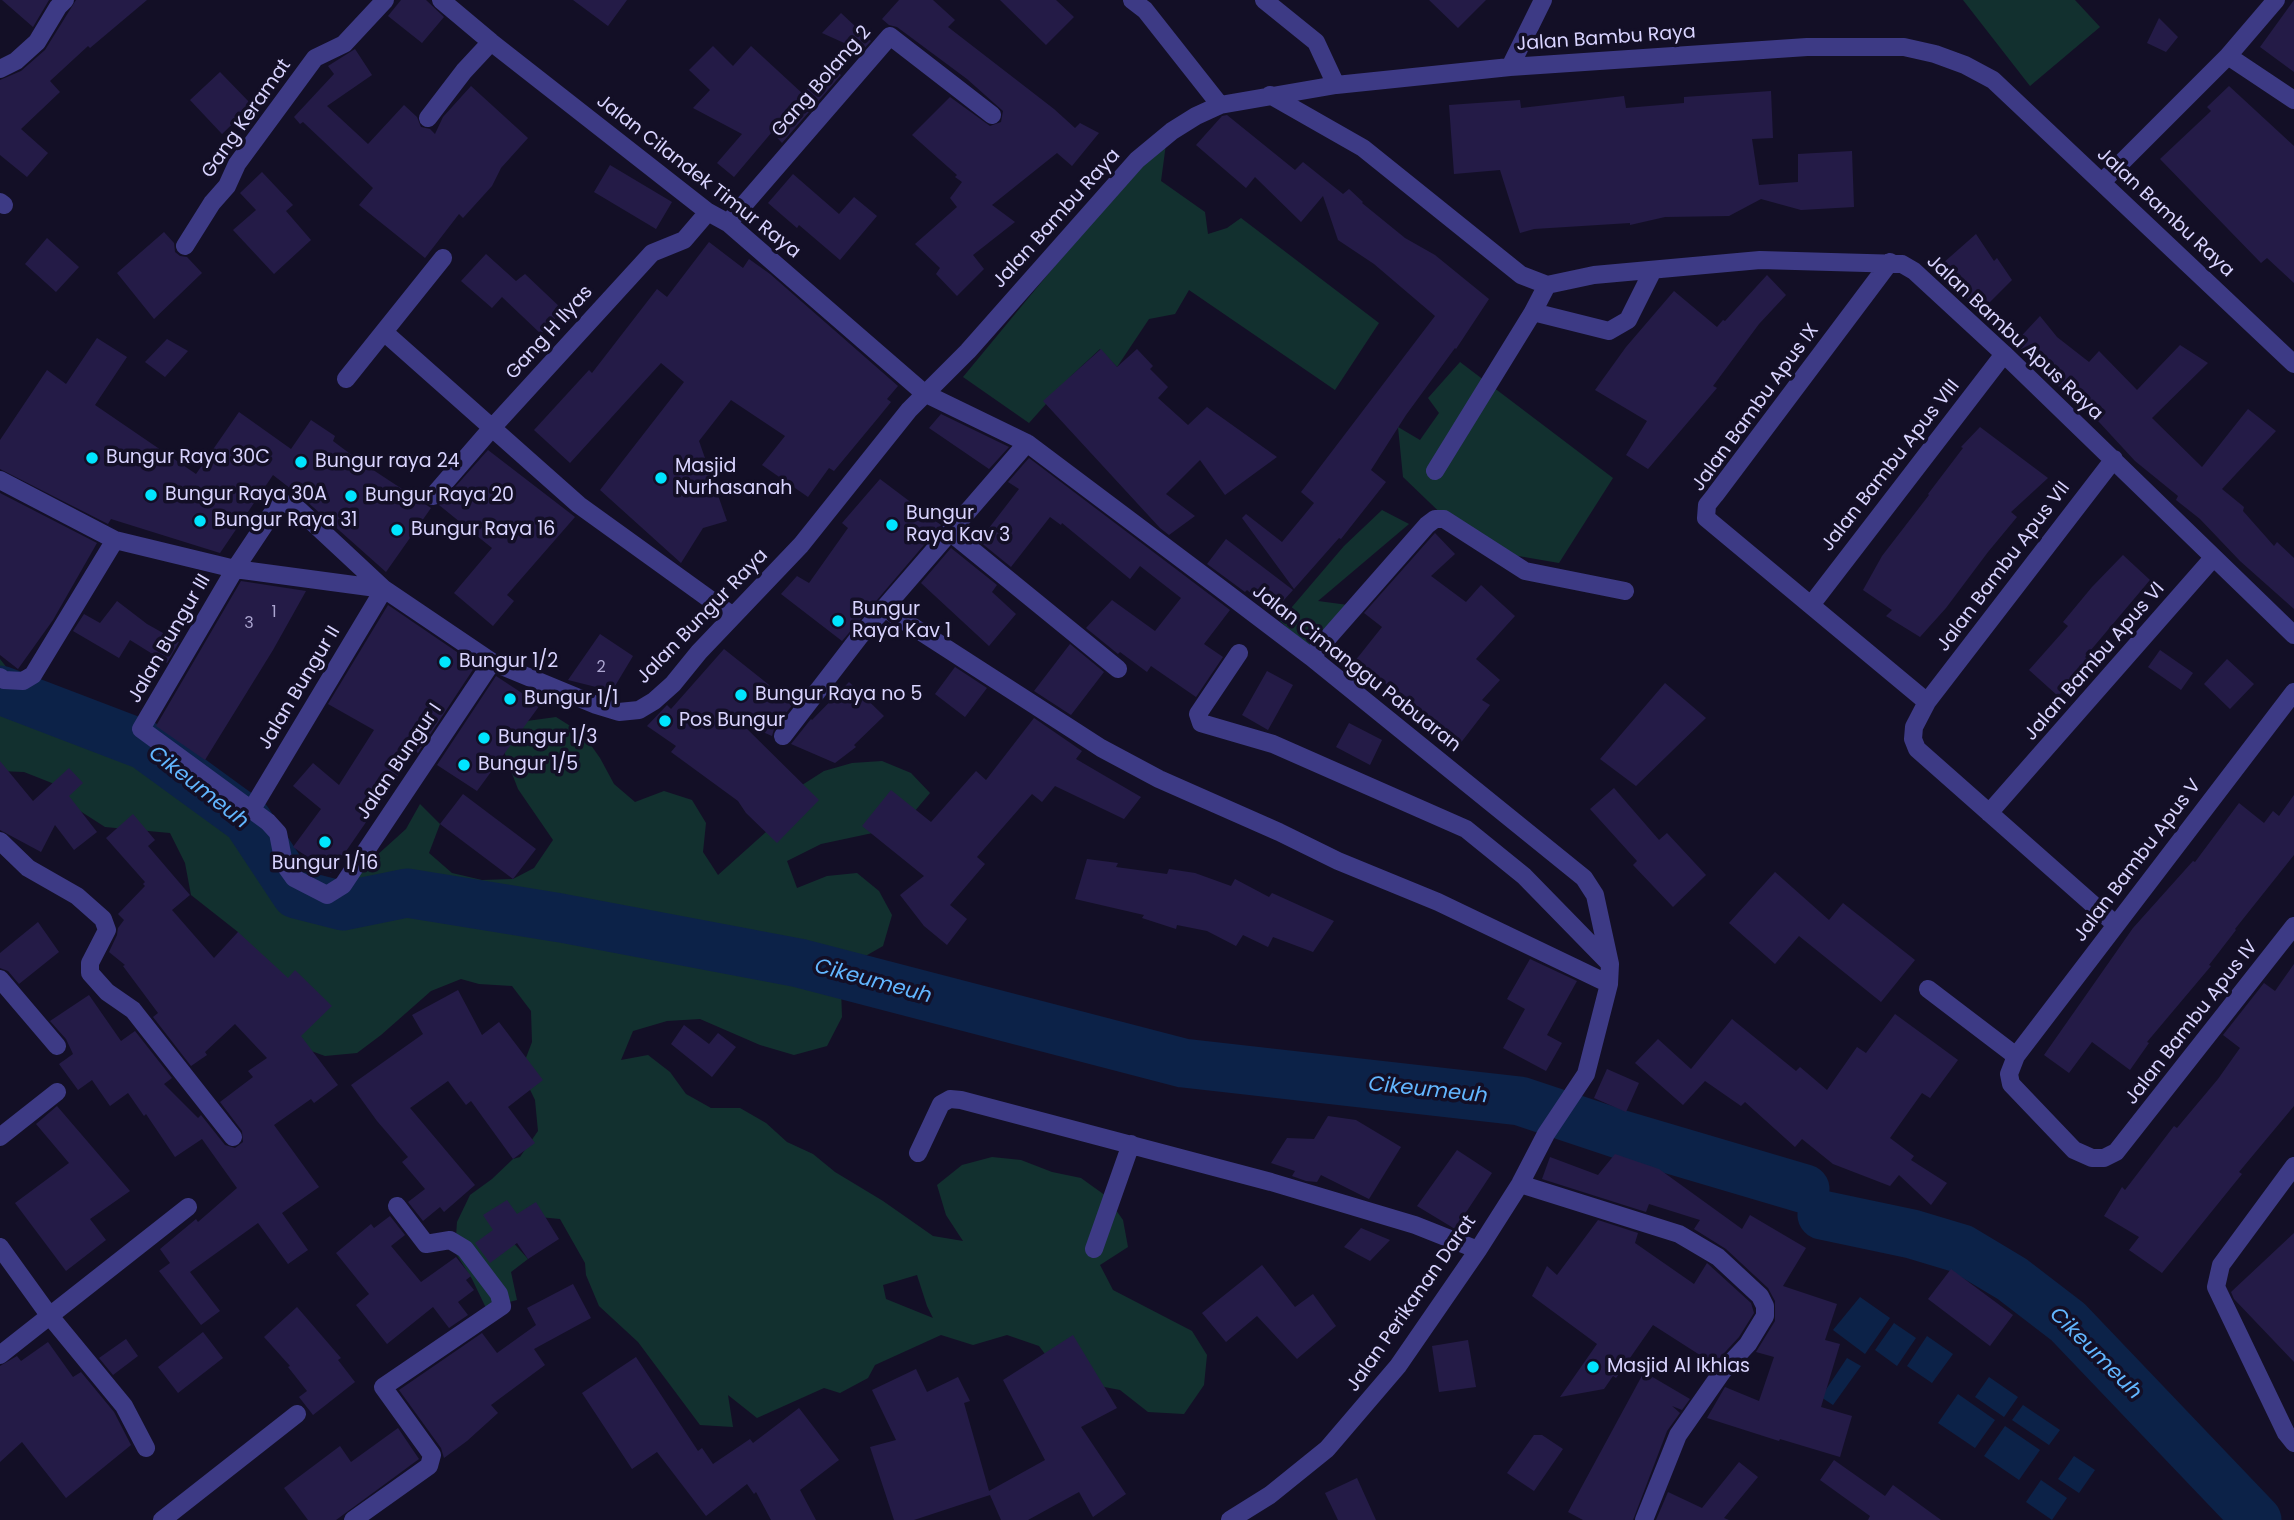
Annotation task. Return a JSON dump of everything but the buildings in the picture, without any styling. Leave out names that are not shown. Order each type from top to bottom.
[{"type":"street","name":"Gang Keramat","points":[[185,246],[212,203],[227,186],[237,164],[315,58],[344,44],[385,0]]},
{"type":"street","name":"Jalan Cilandek Timur Raya","points":[[441,0],[708,212],[728,223],[925,393]]},
{"type":"street","points":[[1264,0],[1316,42],[1336,85]]},
{"type":"street","points":[[1510,67],[1543,0]]},
{"type":"street","points":[[2102,182],[2228,56],[2276,0]]},
{"type":"street","points":[[0,69],[16,61],[37,42],[58,2]]},
{"type":"street","points":[[1143,3],[1220,105]]},
{"type":"street","name":"Gang Bolang 2","points":[[728,223],[890,36],[992,115]]},
{"type":"street","points":[[428,118],[464,71],[491,42]]},
{"type":"street","name":"Jalan Bambu Raya","points":[[925,393],[968,351],[1137,160],[1172,131],[1220,105],[1336,85],[1510,67],[1807,47],[1903,47],[1955,61],[1993,80],[2294,365]]},
{"type":"street","points":[[2228,56],[2294,100]]},
{"type":"street","points":[[1270,95],[1363,148],[1521,275],[1547,285],[1435,471]]},
{"type":"street","name":"Gang H Ilyas","points":[[432,496],[652,253],[684,240],[708,212]]},
{"type":"street","points":[[346,379],[443,258]]},
{"type":"street","name":"Jalan Bambu Apus Raya","points":[[1547,285],[1594,275],[1760,260],[1902,264],[1914,271],[2004,354],[2294,635]]},
{"type":"street","name":"Jalan Bambu Apus IX","points":[[1890,262],[1707,505],[1706,517],[1927,702]]},
{"type":"street","points":[[1533,312],[1609,331],[1628,320],[1653,270]]},
{"type":"street","points":[[384,332],[579,505],[733,616]]},
{"type":"street","name":"Jalan Bambu Apus VIII","points":[[1811,605],[2004,354]]},
{"type":"street","name":"Jalan Cimanggu Pabuaran","points":[[925,393],[1027,443],[1311,657],[1584,878],[1595,895],[1610,964],[1609,984],[1586,1074]]},
{"type":"street","name":"Jalan Bungur Raya","points":[[235,569],[277,506],[283,503],[296,507],[384,589],[492,662],[596,705],[619,712],[639,710],[673,684],[699,652],[801,545],[849,482],[925,393]]},
{"type":"street","points":[[783,736],[884,608],[1027,443]]},
{"type":"street","name":"Jalan Bambu Apus VII","points":[[2113,459],[1927,702],[1914,727],[1913,739],[1917,749],[2115,924]]},
{"type":"street","name":"Jalan Bungur Raya","points":[[0,480],[115,540],[235,569],[384,589]]},
{"type":"street","points":[[1311,657],[1435,519],[1444,519],[1525,571],[1625,591]]},
{"type":"street","points":[[950,532],[1118,669]]},
{"type":"street","points":[[0,677],[4,680],[23,681],[33,675],[115,540]]},
{"type":"street","name":"Jalan Bambu Apus VI","points":[[1989,813],[2213,558]]},
{"type":"street","name":"Jalan Bungur III","points":[[235,569],[141,729],[252,809]]},
{"type":"street","name":"Jalan Bungur II","points":[[252,809],[384,589]]},
{"type":"street","points":[[884,608],[1129,764],[1338,861],[1438,902],[1609,984]]},
{"type":"street","points":[[1239,653],[1198,714],[1201,723],[1273,744],[1466,829],[1524,876],[1610,964]]},
{"type":"street","name":"Jalan Bungur I","points":[[252,809],[278,833],[284,864],[294,878],[327,895],[343,885],[492,662]]},
{"type":"street","name":"Jalan Bambu Apus V","points":[[2016,1056],[2294,692]]},
{"type":"street","points":[[0,841],[28,869],[77,896],[103,919],[107,930],[90,962],[90,973],[107,992],[133,1010],[233,1136]]},
{"type":"street","name":"Jalan Bambu Apus IV","points":[[2016,1056],[2009,1074],[2011,1084],[2074,1150],[2092,1158],[2104,1158],[2124,1145],[2294,926]]},
{"type":"street","points":[[0,979],[57,1046]]},
{"type":"street","points":[[1928,989],[2016,1056]]},
{"type":"street","name":"Jalan Perikanan Darat","points":[[1230,1520],[1270,1495],[1327,1449],[1398,1366],[1478,1250],[1520,1184],[1546,1135],[1586,1074]]},
{"type":"street","points":[[0,1137],[57,1091]]},
{"type":"street","points":[[918,1153],[941,1104],[950,1099],[961,1100],[1270,1182],[1402,1221],[1478,1250]]},
{"type":"street","points":[[1094,1249],[1131,1144]]},
{"type":"street","points":[[2291,1433],[2216,1287],[2221,1265],[2294,1166]]},
{"type":"street","points":[[1520,1184],[1679,1234],[1718,1257],[1759,1296],[1765,1306],[1765,1316],[1748,1344],[1714,1382],[1678,1435],[1644,1520]]},
{"type":"street","points":[[353,1520],[429,1466],[432,1455],[383,1387],[502,1306],[499,1294],[465,1249],[450,1240],[426,1244],[397,1206]]},
{"type":"street","points":[[0,1355],[188,1207]]},
{"type":"street","points":[[0,1247],[49,1315],[124,1406],[146,1448]]},
{"type":"street","points":[[162,1520],[297,1414]]},
{"type":"green space","points":[[1963,0],[2075,0],[2100,27],[2030,86]]},
{"type":"green space","points":[[1168,129],[1161,181],[1205,212],[1208,234],[1227,228],[1241,218],[1379,323],[1335,390],[1189,290],[1175,314],[1149,319],[1117,367],[1100,349],[1071,376],[1029,423],[963,377]]},
{"type":"green space","points":[[1460,362],[1613,478],[1559,563],[1478,549],[1403,477],[1398,427],[1420,440],[1439,413],[1428,398]]},
{"type":"green space","points":[[1382,510],[1409,524],[1318,601],[1348,605],[1310,649],[1280,621],[1344,546]]},
{"type":"green space","points":[[0,659],[36,705],[65,709],[98,707],[123,722],[140,748],[144,745],[196,775],[268,828],[314,894],[351,885],[375,857],[406,829],[420,804],[440,824],[429,853],[452,873],[482,880],[513,879],[534,868],[553,840],[518,789],[506,758],[498,725],[556,717],[583,734],[614,784],[635,802],[664,791],[692,800],[706,823],[703,852],[718,875],[785,815],[799,787],[824,771],[852,763],[882,761],[911,773],[930,793],[909,818],[882,831],[821,844],[787,861],[797,888],[827,876],[857,873],[879,891],[892,915],[883,946],[855,962],[841,989],[842,1017],[827,1046],[794,1055],[760,1045],[700,1019],[667,1021],[633,1031],[621,1060],[648,1055],[670,1072],[686,1094],[711,1108],[740,1108],[766,1123],[787,1142],[813,1154],[835,1172],[933,1236],[963,1241],[946,1215],[937,1185],[962,1165],[992,1157],[1021,1160],[1052,1172],[1081,1178],[1106,1196],[1123,1220],[1128,1247],[1100,1265],[1113,1290],[1192,1331],[1207,1355],[1204,1385],[1184,1414],[1148,1412],[1120,1390],[1089,1384],[1058,1371],[1039,1346],[1007,1335],[973,1345],[941,1335],[875,1365],[868,1378],[840,1393],[824,1388],[757,1418],[728,1395],[733,1427],[700,1425],[638,1342],[599,1306],[586,1275],[585,1263],[560,1219],[529,1216],[509,1238],[528,1259],[511,1272],[517,1300],[486,1308],[455,1252],[457,1222],[470,1195],[513,1159],[520,1157],[538,1131],[535,1100],[521,1071],[532,1042],[531,1011],[512,986],[479,984],[461,979],[431,991],[357,1053],[325,1056],[292,1044],[237,942],[238,932],[191,895],[185,863],[170,833],[105,827],[77,809],[57,785],[24,772],[0,771]],"holes":[[[917,1275],[933,1318],[886,1299],[883,1285]]]},
{"type":"water","points":[[1860,1297],[1890,1318],[1865,1354],[1833,1330]]},
{"type":"water","points":[[1894,1323],[1916,1338],[1897,1366],[1875,1350]]},
{"type":"water","points":[[1927,1336],[1953,1354],[1932,1383],[1907,1366]]},
{"type":"water","points":[[1847,1358],[1861,1366],[1833,1405],[1821,1397]]},
{"type":"water","points":[[1989,1377],[2018,1397],[2004,1417],[1975,1397]]},
{"type":"water","points":[[1958,1394],[1995,1420],[1975,1448],[1938,1423]]},
{"type":"water","points":[[2023,1405],[2060,1430],[2049,1445],[2012,1420]]},
{"type":"water","points":[[2005,1426],[2040,1450],[2019,1480],[1984,1456]]},
{"type":"water","points":[[2074,1456],[2095,1470],[2079,1493],[2058,1479]]},
{"type":"water","points":[[2041,1480],[2067,1498],[2052,1520],[2026,1502]]},
{"type":"waterway","name":"Cikeumeuh","points":[[0,690],[144,745],[247,820],[296,894],[343,906],[407,893],[561,918],[799,963],[1183,1063],[1520,1101],[1619,1134],[1805,1189]]},
{"type":"waterway","name":"Cikeumeuh","points":[[1822,1215],[1912,1234],[1962,1249],[2012,1279],[2068,1322],[2257,1520]]},
{"type":"place","name":"Bungur Raya 30C","points":[[92,458]]},
{"type":"place","name":"Bungur raya 24","points":[[301,462]]},
{"type":"place","name":"Masjid Nurhasanah","points":[[661,478]]},
{"type":"place","name":"Bungur Raya 30A","points":[[151,495]]},
{"type":"place","name":"Bungur Raya 20","points":[[351,496]]},
{"type":"place","name":"Bungur Raya 31","points":[[200,521]]},
{"type":"place","name":"Bungur Raya Kav 3","points":[[892,525]]},
{"type":"place","name":"Bungur Raya 16","points":[[397,530]]},
{"type":"place","name":"Bungur Raya Kav 1","points":[[838,621]]},
{"type":"place","name":"Bungur 1/2","points":[[445,662]]},
{"type":"place","name":"Bungur Raya no 5","points":[[741,695]]},
{"type":"place","name":"Bungur 1/1","points":[[510,699]]},
{"type":"place","name":"Pos Bungur","points":[[665,721]]},
{"type":"place","name":"Bungur 1/3","points":[[484,738]]},
{"type":"place","name":"Bungur 1/5","points":[[464,765]]},
{"type":"place","name":"Bungur 1/16","points":[[325,842]]},
{"type":"place","name":"Masjid Al Ikhlas","points":[[1593,1367]]}]
